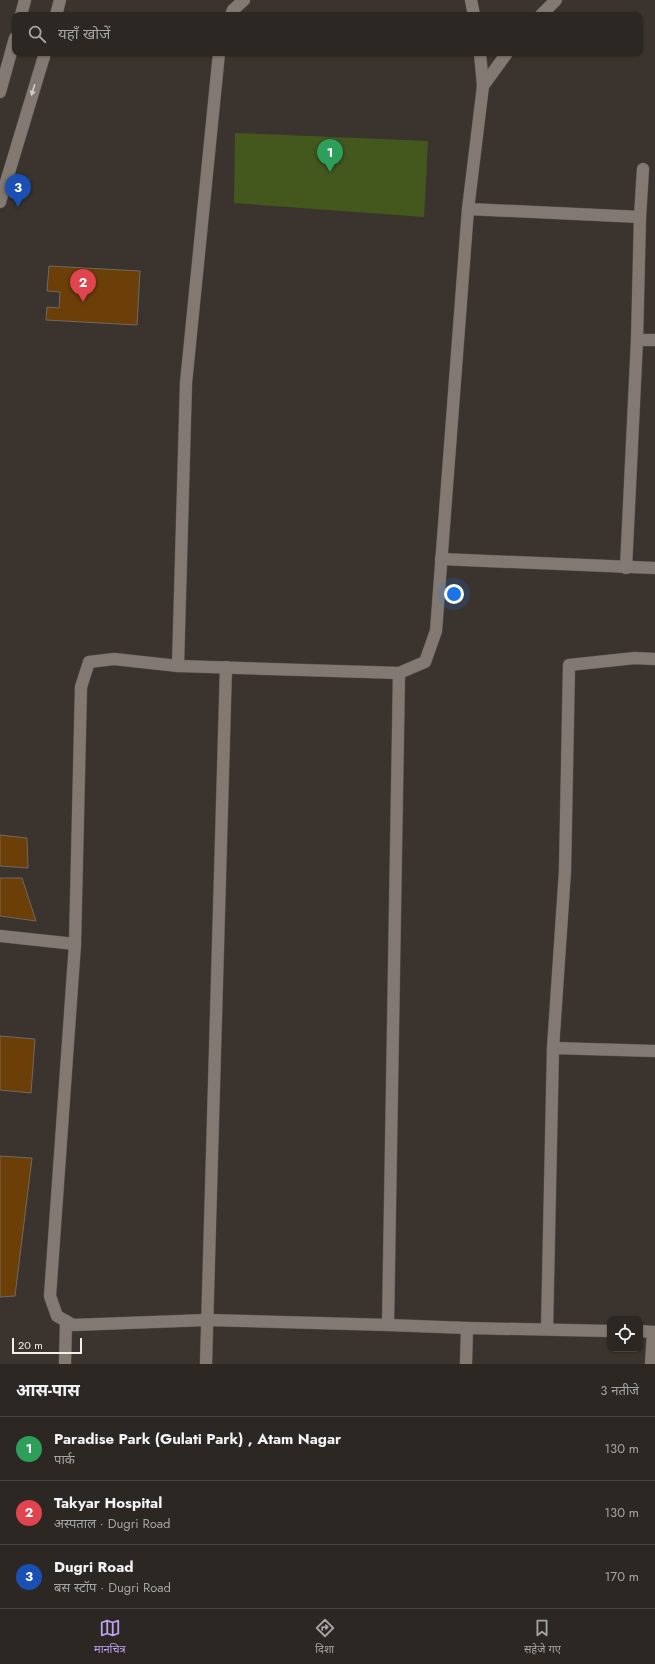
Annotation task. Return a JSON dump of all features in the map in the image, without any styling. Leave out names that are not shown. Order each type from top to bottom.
[{"type":"street","points":[[22,12],[25,0]]},
{"type":"street","points":[[57,12],[60,0]]},
{"type":"street","points":[[232,12],[244,0]]},
{"type":"street","points":[[470,0],[473,12]]},
{"type":"street","points":[[544,12],[556,0]]},
{"type":"street","points":[[0,92],[12,49]]},
{"type":"street","points":[[0,202],[43,56]]},
{"type":"street","points":[[178,666],[186,383],[219,56]]},
{"type":"street","points":[[480,56],[483,86],[468,208],[436,631],[425,662],[399,673],[178,666],[114,659],[89,662],[81,687],[75,944],[50,1296],[57,1316],[73,1324],[207,1320],[607,1331]]},
{"type":"street","points":[[483,86],[505,56]]},
{"type":"street","points":[[626,568],[637,340],[640,218],[644,169]]},
{"type":"street","points":[[468,208],[640,218]]},
{"type":"street","points":[[637,340],[655,340]]},
{"type":"street","points":[[441,559],[626,568],[655,568]]},
{"type":"street","points":[[547,1329],[553,1048],[565,871],[569,665],[635,658],[655,659]]},
{"type":"street","points":[[206,1364],[226,667]]},
{"type":"street","points":[[388,1324],[399,673]]},
{"type":"street","points":[[0,936],[75,944]]},
{"type":"street","points":[[553,1048],[655,1052]]},
{"type":"street","points":[[64,1364],[66,1321]]},
{"type":"street","points":[[466,1364],[467,1328]]},
{"type":"street","points":[[643,1331],[654,1332],[651,1364]]},
{"type":"green space","points":[[235,133],[428,141],[424,217],[234,203]]},
{"type":"building","points":[[49,266],[140,271],[137,325],[46,320],[47,307],[59,308],[60,292],[47,291]]},
{"type":"building","points":[[0,835],[27,838],[28,868],[0,866]]},
{"type":"building","points":[[0,878],[22,878],[36,921],[0,916]]},
{"type":"building","points":[[0,1036],[35,1039],[31,1093],[0,1090]]},
{"type":"building","points":[[0,1156],[32,1158],[15,1296],[0,1297]]},
{"type":"place","name":"Paradise Park (Gulati Park) , Atam Nagar","points":[[330,172]]},
{"type":"place","name":"Dugri Road","points":[[18,207]]},
{"type":"place","name":"Takyar Hospital","points":[[83,302]]}]
